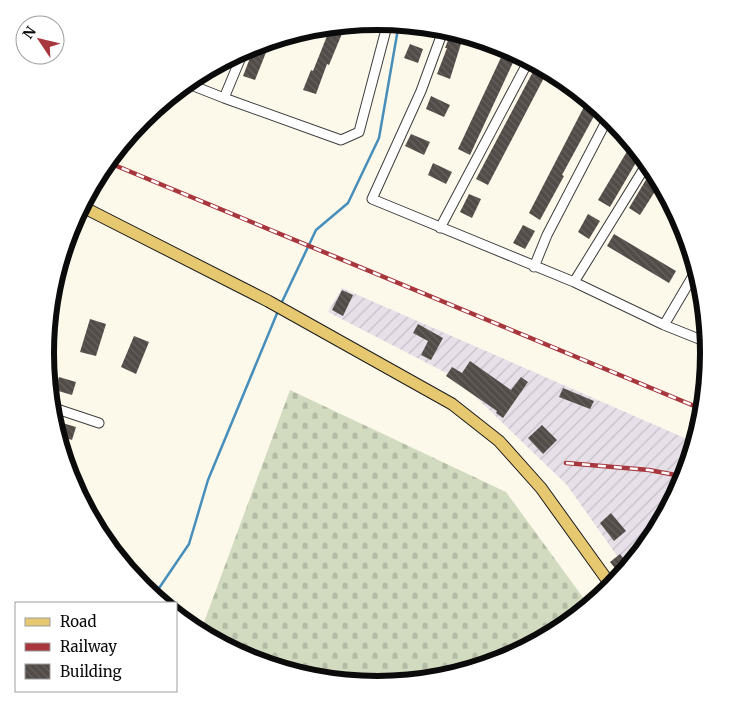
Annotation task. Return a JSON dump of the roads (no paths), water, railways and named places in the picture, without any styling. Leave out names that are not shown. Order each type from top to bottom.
[{"type":"main road","points":[[87,209],[292,313],[452,404],[499,440],[541,488],[607,581]]},
{"type":"street","points":[[196,87],[341,140],[359,132],[386,30]]},
{"type":"street","points":[[441,36],[421,91],[372,199],[574,282],[664,325],[700,339]]},
{"type":"street","points":[[224,98],[240,61]]},
{"type":"street","points":[[440,228],[526,66]]},
{"type":"street","points":[[534,267],[546,235],[605,124]]},
{"type":"street","points":[[574,282],[643,170]]},
{"type":"street","points":[[664,325],[692,278]]},
{"type":"street","points":[[59,410],[98,423]]},
{"type":"waterway","points":[[281,304],[316,230],[348,203],[379,138],[398,31]]},
{"type":"waterway","points":[[157,590],[189,544],[208,480],[278,311]]},
{"type":"railway","points":[[115,165],[696,407]]},
{"type":"railway","points":[[566,463],[649,470],[677,475]]}]
